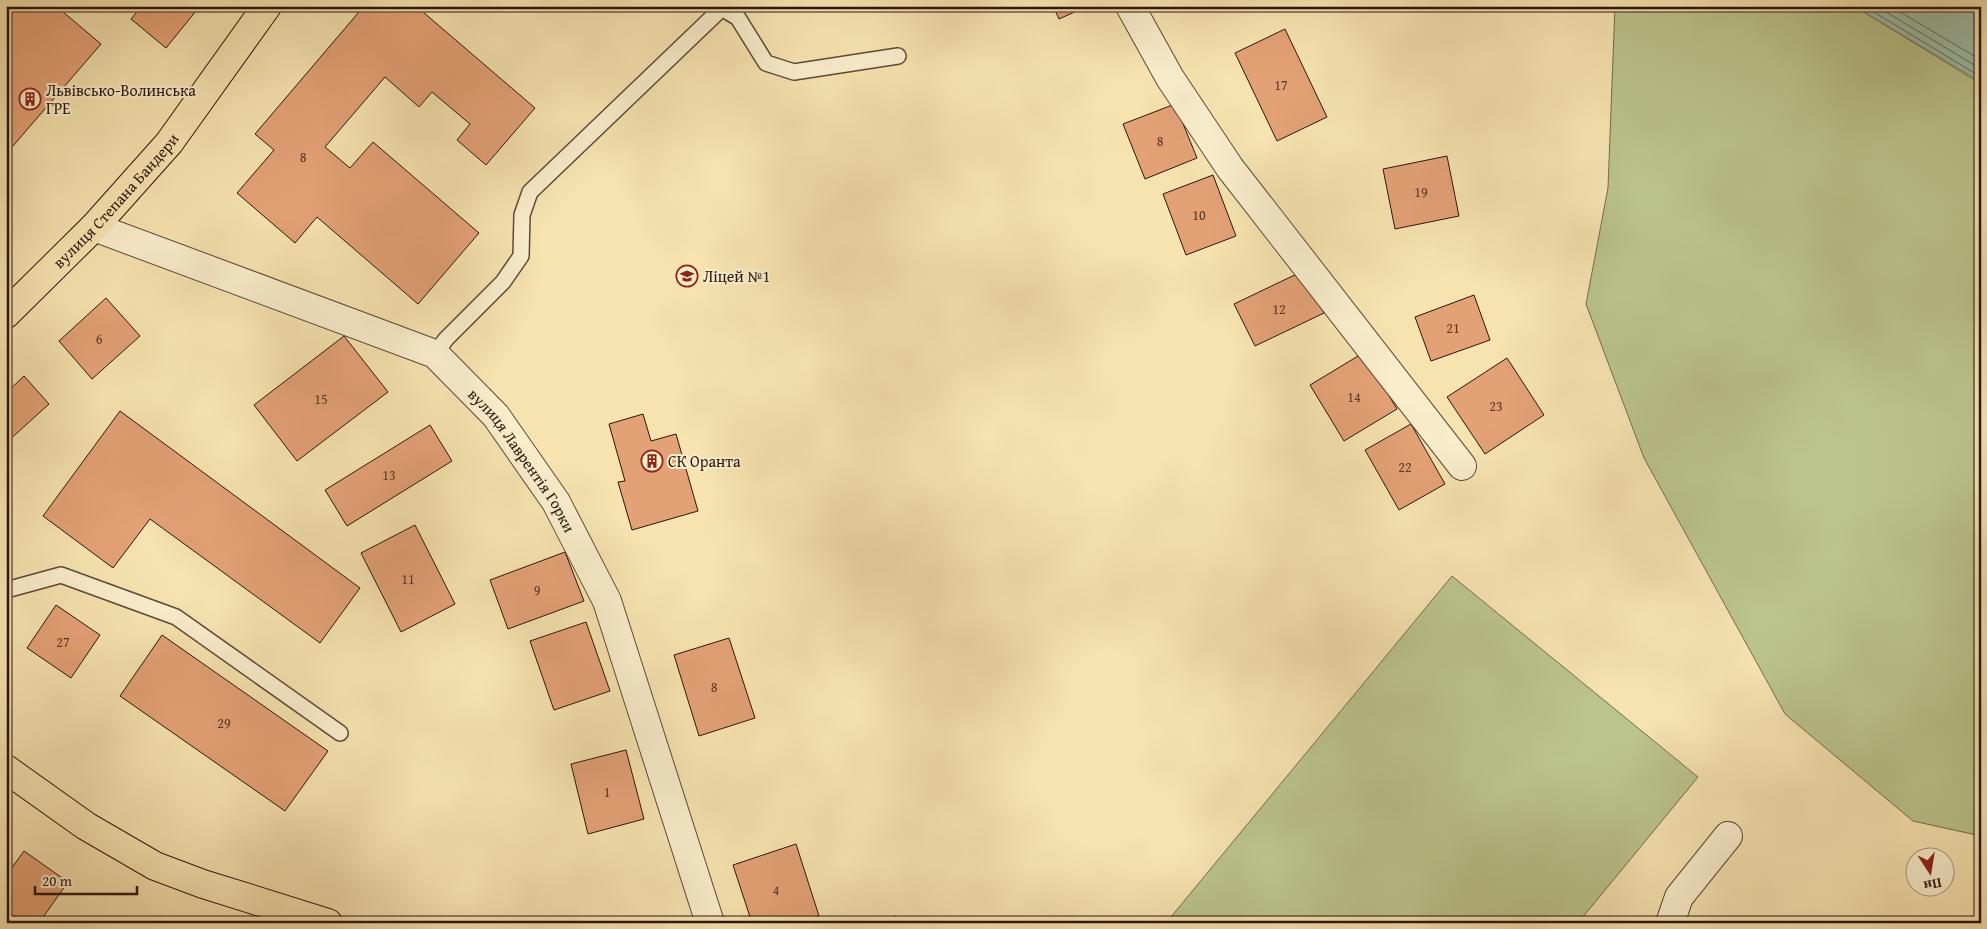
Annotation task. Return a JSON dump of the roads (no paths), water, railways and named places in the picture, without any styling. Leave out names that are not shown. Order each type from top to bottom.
[{"type":"main road","name":"вулиця Степана Бандери","points":[[6,314],[94,228],[169,143],[267,6]]},
{"type":"main road","points":[[6,769],[86,826],[155,866],[203,884],[328,923]]},
{"type":"street","points":[[1130,6],[1170,78],[1230,168],[1462,466]]},
{"type":"street","name":"вулиця Лаврентія Горки","points":[[94,228],[435,354],[496,416],[556,502],[607,601],[710,923]]},
{"type":"street","points":[[1670,923],[1679,897],[1728,836]]},
{"type":"lane","points":[[435,354],[446,339],[503,282],[521,256],[522,215],[530,192],[722,8],[738,18],[766,64],[794,72],[898,56]]},
{"type":"lane","points":[[6,590],[61,576],[176,616],[340,733]]},
{"type":"water","points":[[1854,6],[1981,6],[1981,84],[1974,78]]},
{"type":"place","name":"Львівсько-Волинська ГРЕ","points":[[30,99]]},
{"type":"place","name":"Ліцей №1","points":[[687,276]]},
{"type":"place","name":"СК Оранта","points":[[652,461]]}]
